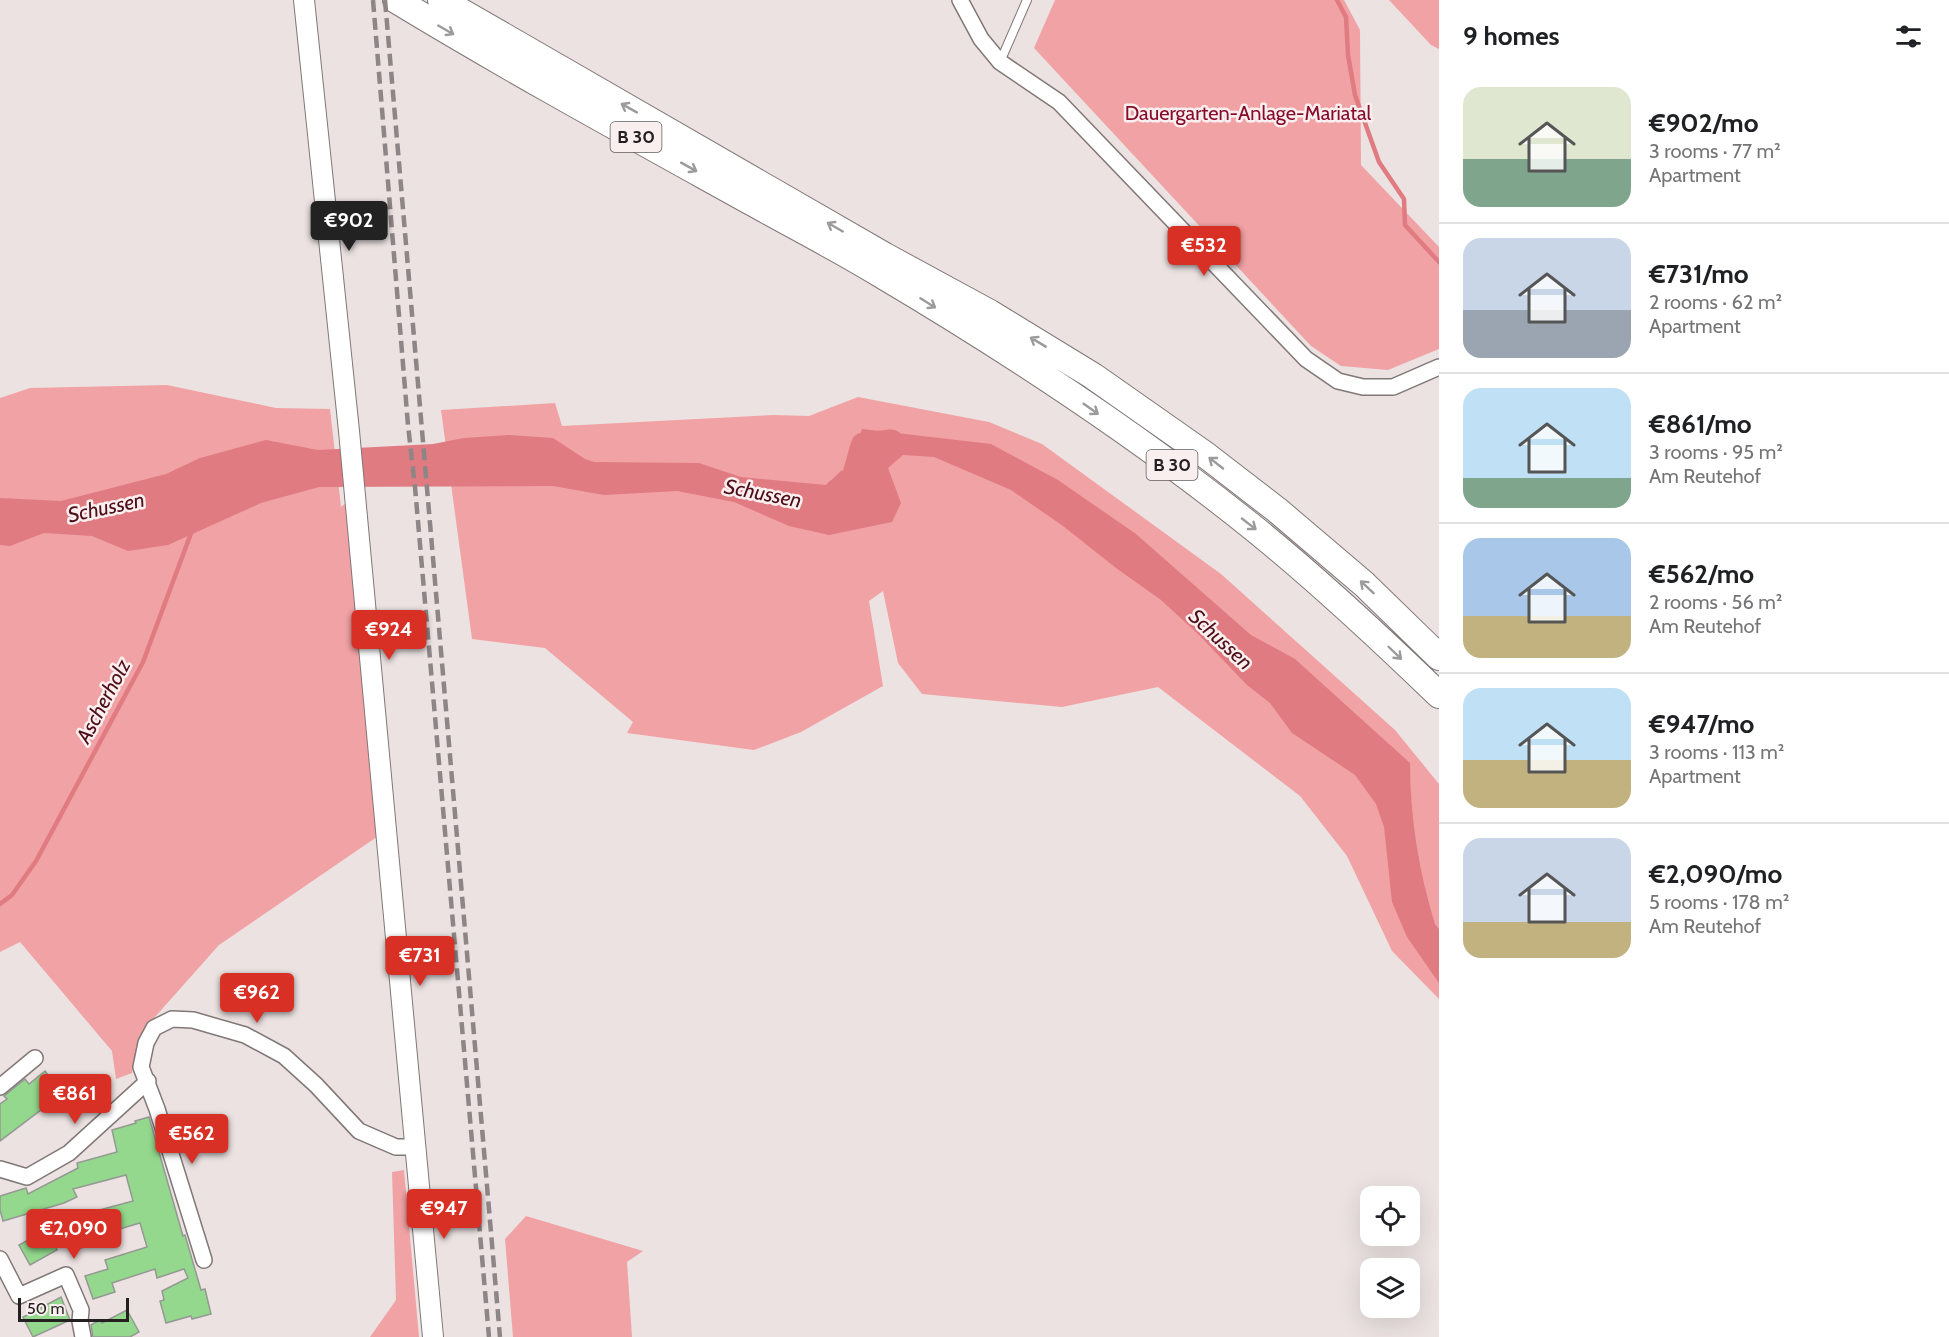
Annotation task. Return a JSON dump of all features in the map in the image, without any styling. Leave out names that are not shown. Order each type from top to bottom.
[{"type":"highway","name":"B 30","points":[[396,0],[502,62],[878,272],[1076,398],[1175,467],[1257,530],[1347,607],[1439,695]]},
{"type":"highway","name":"B 30","points":[[441,0],[885,256],[990,313],[1093,376],[1207,456],[1277,510],[1364,584],[1439,657]]},
{"type":"street","points":[[304,0],[349,431],[434,1337]]},
{"type":"street","points":[[960,0],[981,39],[1000,62],[1059,102],[1306,359],[1338,381],[1364,387],[1393,387],[1439,367]]},
{"type":"street","points":[[204,1260],[141,1066],[146,1043],[154,1028],[172,1019],[193,1020],[244,1035],[284,1056],[316,1085],[359,1131],[396,1147],[417,1147]]},
{"type":"street","points":[[0,1087],[35,1058]]},
{"type":"street","points":[[0,1169],[27,1177],[69,1153],[147,1081]]},
{"type":"street","points":[[0,1259],[19,1296],[66,1275],[81,1310],[80,1321],[83,1337]]},
{"type":"lane","points":[[1000,62],[1027,0]]},
{"type":"green space","name":"Dauergarten-Anlage-Mariatal","points":[[1055,0],[1344,0],[1360,30],[1361,165],[1439,247],[1439,349],[1388,370],[1341,366],[1311,346],[1034,48]]},
{"type":"green space","points":[[1389,0],[1439,0],[1439,49],[1431,45]]},
{"type":"green space","points":[[167,385],[276,408],[330,409],[341,507],[354,496],[387,830],[219,945],[154,1018],[138,1040],[132,1073],[116,1079],[112,1051],[20,942],[0,952],[0,398],[30,388]]},
{"type":"green space","points":[[858,397],[989,422],[1042,444],[1221,574],[1395,730],[1439,784],[1439,999],[1392,951],[1347,856],[1300,796],[1158,687],[1062,707],[922,694],[898,663],[883,591],[869,601],[883,686],[801,732],[754,750],[627,733],[633,722],[545,648],[472,639],[441,410],[555,403],[562,426],[773,415],[809,416]]},
{"type":"green space","points":[[404,1170],[419,1337],[370,1337],[396,1300],[392,1172]]},
{"type":"green space","points":[[526,1216],[643,1251],[627,1262],[632,1337],[513,1337],[505,1239]]},
{"type":"water","points":[[862,429],[991,444],[1058,480],[1136,534],[1251,635],[1295,659],[1410,763],[1416,845],[1429,904],[1435,924],[1439,929],[1439,983],[1407,937],[1392,902],[1384,827],[1376,804],[1355,775],[1292,733],[1270,703],[1247,685],[1198,634],[1161,600],[1011,490],[934,457],[903,455],[888,468],[901,503],[892,522],[829,535],[789,526],[734,502],[677,491],[604,495],[553,486],[319,487],[261,503],[168,545],[128,551],[92,536],[44,533],[10,546],[0,545],[0,498],[61,501],[166,474],[200,458],[266,440],[318,450],[433,444],[464,438],[509,435],[553,438],[585,459],[594,462],[699,463],[741,477],[826,485],[841,471],[866,462],[856,446]]},
{"type":"building","points":[[45,1071],[62,1094],[0,1141],[0,1104],[7,1099],[4,1096],[25,1079],[29,1084]]},
{"type":"building","points":[[149,1117],[183,1236],[185,1235],[201,1290],[205,1289],[211,1314],[192,1319],[191,1316],[166,1323],[160,1301],[164,1300],[162,1291],[188,1278],[184,1269],[157,1278],[155,1269],[112,1283],[115,1292],[93,1299],[85,1276],[108,1269],[105,1260],[147,1247],[140,1223],[99,1235],[101,1242],[77,1249],[71,1227],[95,1220],[92,1212],[133,1201],[126,1175],[73,1189],[77,1197],[64,1203],[3,1221],[0,1210],[0,1196],[26,1188],[28,1194],[78,1168],[77,1163],[117,1152],[112,1130]]},
{"type":"building","points":[[458,1191],[460,1212],[443,1213],[441,1192]]},
{"type":"building","points":[[49,1233],[57,1250],[30,1265],[19,1245]]},
{"type":"building","points":[[61,1297],[70,1320],[33,1337],[23,1317]]},
{"type":"building","points":[[127,1310],[139,1332],[130,1337],[93,1337],[91,1325],[100,1320],[102,1323]]},
{"type":"waterway","points":[[1337,0],[1346,17],[1348,55],[1355,95],[1379,162],[1404,199],[1405,225],[1439,262]]},
{"type":"waterway","name":"Schussen","points":[[838,492],[853,485],[864,446],[891,443]]},
{"type":"waterway","name":"Ascherholz","points":[[0,904],[12,895],[36,861],[143,662],[193,528]]},
{"type":"railway","points":[[373,0],[408,425],[489,1337]]},
{"type":"railway","points":[[385,0],[500,1337]]}]
